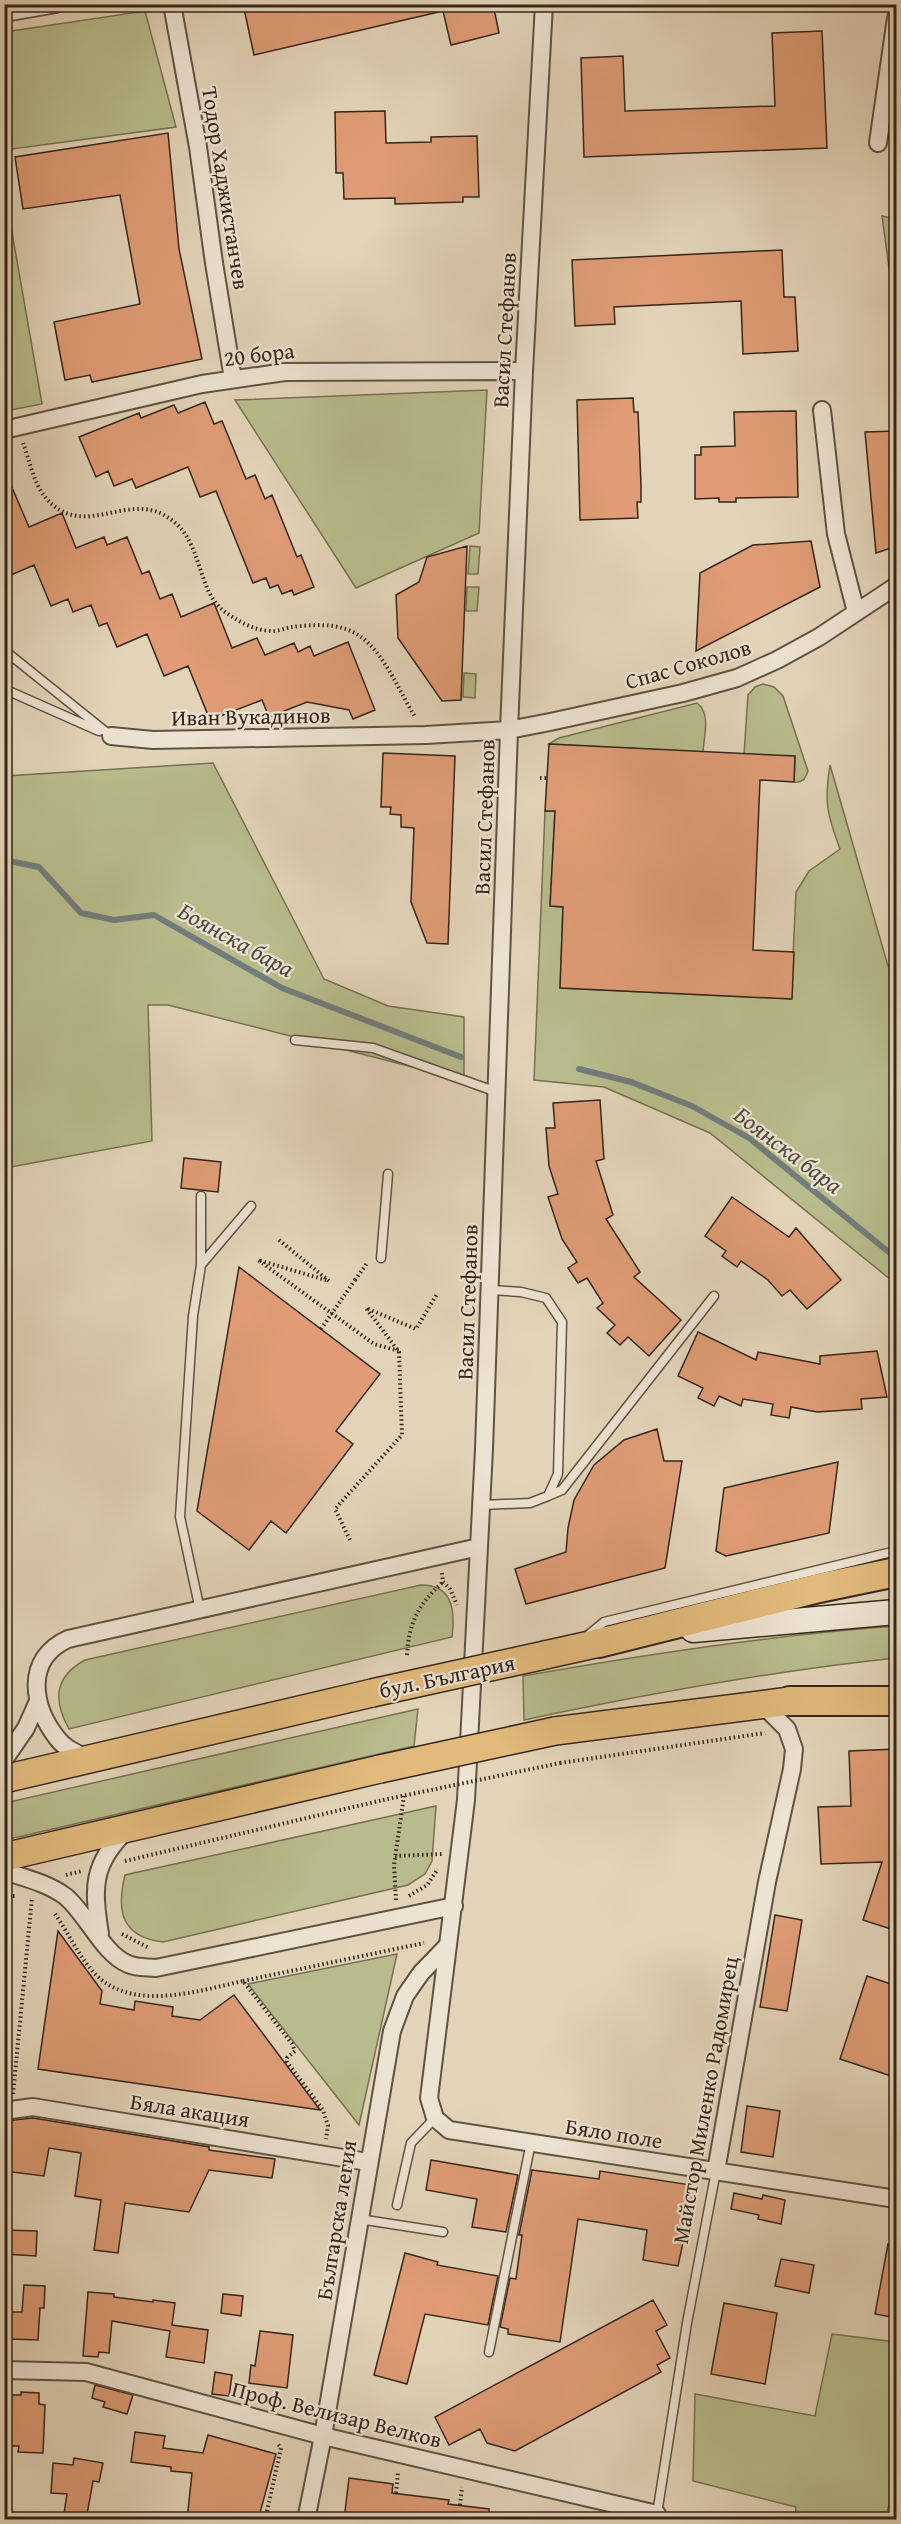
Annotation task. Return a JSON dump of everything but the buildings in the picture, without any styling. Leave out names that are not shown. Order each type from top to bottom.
[{"type":"highway","points":[[585,1646],[819,1588],[897,1572]]},
{"type":"highway","points":[[777,1703],[897,1701]]},
{"type":"main road","name":"бул. България","points":[[4,1779],[585,1646],[762,1622],[897,1611]]},
{"type":"main road","points":[[4,1857],[380,1769],[555,1731],[897,1689]]},
{"type":"street","points":[[4,13],[56,4]]},
{"type":"street","name":"Тодор Хаджистанчев","points":[[172,4],[198,147],[233,379]]},
{"type":"street","name":"Васил Стефанов","points":[[454,1906],[466,1800],[482,1505],[509,730],[524,371],[544,4]]},
{"type":"street","points":[[878,143],[897,18]]},
{"type":"street","name":"20 бора","points":[[11,428],[233,379],[285,372],[524,371]]},
{"type":"street","points":[[822,410],[836,534],[856,612]]},
{"type":"street","name":"Спас Соколов","points":[[509,730],[619,708],[737,678],[819,637],[897,586]]},
{"type":"street","name":"Иван Вукадинов","points":[[111,735],[153,740],[426,735],[509,730]]},
{"type":"street","points":[[89,1759],[69,1750],[58,1739],[38,1701],[36,1683],[40,1667],[58,1644],[68,1639],[480,1547]]},
{"type":"street","points":[[4,1760],[26,1728],[38,1701]]},
{"type":"street","points":[[777,1703],[787,1729]]},
{"type":"street","name":"Майстор Миленко Радомирец","points":[[716,2171],[767,1882],[792,1769],[794,1749],[787,1729]]},
{"type":"street","points":[[100,1938],[95,1887],[99,1867],[114,1843],[127,1830]]},
{"type":"street","points":[[4,1871],[41,1882],[64,1896],[83,1914],[116,1956],[128,1964],[156,1968],[454,1906],[429,2098],[435,2118]]},
{"type":"street","name":"Българска легия","points":[[306,2520],[323,2436],[392,2031],[405,1996],[421,1973],[448,1945]]},
{"type":"street","name":"Бяла акация","points":[[8,2111],[33,2107],[368,2162]]},
{"type":"street","name":"Бяло поле","points":[[435,2118],[449,2130],[897,2199]]},
{"type":"street","name":"Проф. Велизар Велков","points":[[4,2370],[86,2372],[323,2436],[657,2514]]},
{"type":"lane","points":[[4,650],[111,735]]},
{"type":"lane","name":"Иван Вукадинов","points":[[4,689],[111,735]]},
{"type":"lane","points":[[295,1040],[372,1048],[497,1092]]},
{"type":"lane","points":[[377,1256],[388,1174]]},
{"type":"lane","points":[[200,1610],[180,1517],[193,1316],[201,1265],[201,1196]]},
{"type":"lane","points":[[201,1265],[250,1206]]},
{"type":"lane","points":[[490,1290],[520,1292],[546,1298],[562,1322],[558,1474],[548,1496]]},
{"type":"lane","points":[[482,1505],[530,1503],[562,1490],[714,1296]]},
{"type":"lane","points":[[585,1646],[604,1622],[897,1551]]},
{"type":"lane","points":[[397,2205],[411,2143],[435,2118]]},
{"type":"lane","points":[[489,2352],[531,2142]]},
{"type":"lane","name":"Майстор Миленко Радомирец","points":[[657,2514],[687,2322],[716,2171]]},
{"type":"lane","points":[[359,2219],[443,2232]]},
{"type":"path","points":[[11,428],[44,496],[56,507],[76,515],[93,518],[128,508],[145,507],[177,522],[188,537],[210,592],[220,608],[252,628],[271,632],[312,625],[330,625],[350,630],[366,641],[426,735]]},
{"type":"path","points":[[540,778],[547,778]]},
{"type":"path","points":[[279,1240],[329,1281],[258,1260],[374,1344],[399,1352]]},
{"type":"path","points":[[321,1329],[355,1280],[377,1256]]},
{"type":"path","points":[[350,1540],[335,1509],[402,1435],[399,1352],[366,1308],[416,1329],[437,1294]]},
{"type":"path","points":[[441,1556],[442,1582],[450,1589],[458,1608]]},
{"type":"path","points":[[407,1655],[409,1632],[413,1620],[432,1592],[442,1582]]},
{"type":"path","points":[[118,1862],[383,1800],[560,1763],[787,1729]]},
{"type":"path","points":[[449,1792],[450,1780]]},
{"type":"path","points":[[396,1900],[395,1856],[404,1796]]},
{"type":"path","points":[[384,1902],[409,1896],[427,1885],[435,1875],[445,1847]]},
{"type":"path","points":[[395,1856],[444,1854]]},
{"type":"path","points":[[4,1896],[32,1898],[40,1901]]},
{"type":"path","points":[[8,2111],[32,1898]]},
{"type":"path","points":[[51,1909],[87,1964],[104,1981],[136,1994],[160,1997],[427,1942]]},
{"type":"path","points":[[117,1927],[122,1936],[146,1947],[155,1948]]},
{"type":"path","points":[[243,1981],[292,2044],[295,2051],[287,2058],[287,2062],[326,2118],[325,2154]]},
{"type":"path","points":[[265,2520],[282,2448],[276,2442],[267,2439]]},
{"type":"path","points":[[460,2505],[462,2489]]},
{"type":"path","points":[[834,2520],[870,2513]]},
{"type":"green space","points":[[145,11],[176,127],[5,150],[5,32]]},
{"type":"green space","points":[[5,192],[42,404],[4,411]]},
{"type":"green space","points":[[882,216],[896,219],[896,305],[894,305]]},
{"type":"green space","points":[[487,390],[479,533],[356,588],[235,400]]},
{"type":"green space","points":[[470,546],[480,547],[478,574],[468,574]]},
{"type":"green space","points":[[467,587],[479,587],[477,611],[466,611]]},
{"type":"green space","points":[[464,673],[476,674],[475,698],[463,697]]},
{"type":"green space","points":[[763,684],[774,687],[783,696],[808,771],[802,781],[794,782],[795,757],[744,754],[748,695],[755,687]]},
{"type":"green space","points":[[697,703],[705,719],[703,752],[549,744],[559,738]]},
{"type":"green space","points":[[213,763],[324,979],[388,1006],[464,1017],[464,1080],[168,1005],[148,1005],[152,1141],[5,1168],[5,776]]},
{"type":"green space","points":[[830,765],[888,966],[896,962],[896,1284],[710,1133],[604,1087],[534,1080],[545,811],[555,811],[550,906],[563,907],[560,988],[791,999],[796,892],[809,871],[840,849],[828,808],[827,789]]},
{"type":"green space","points":[[421,1585],[432,1586],[446,1595],[452,1610],[452,1637],[69,1729],[60,1708],[59,1690],[62,1682],[67,1674],[85,1660]]},
{"type":"green space","points":[[896,1626],[896,1658],[709,1684],[524,1720],[523,1676],[709,1646]]},
{"type":"green space","points":[[418,1709],[414,1746],[5,1840],[5,1803]]},
{"type":"green space","points":[[436,1806],[432,1861],[425,1874],[408,1885],[163,1942],[138,1935],[125,1921],[121,1900],[125,1875]]},
{"type":"green space","points":[[397,1954],[359,2125],[248,1984]]},
{"type":"green space","points":[[832,2334],[896,2342],[896,2480],[885,2519],[795,2519],[796,2507],[693,2481],[695,2394],[815,2416]]},
{"type":"waterway","name":"Боянска бара","points":[[4,860],[39,867],[81,913],[114,920],[154,915],[282,988],[461,1057]]},
{"type":"waterway","name":"Боянска бара","points":[[579,1069],[631,1082],[692,1106],[749,1138],[896,1258]]}]
